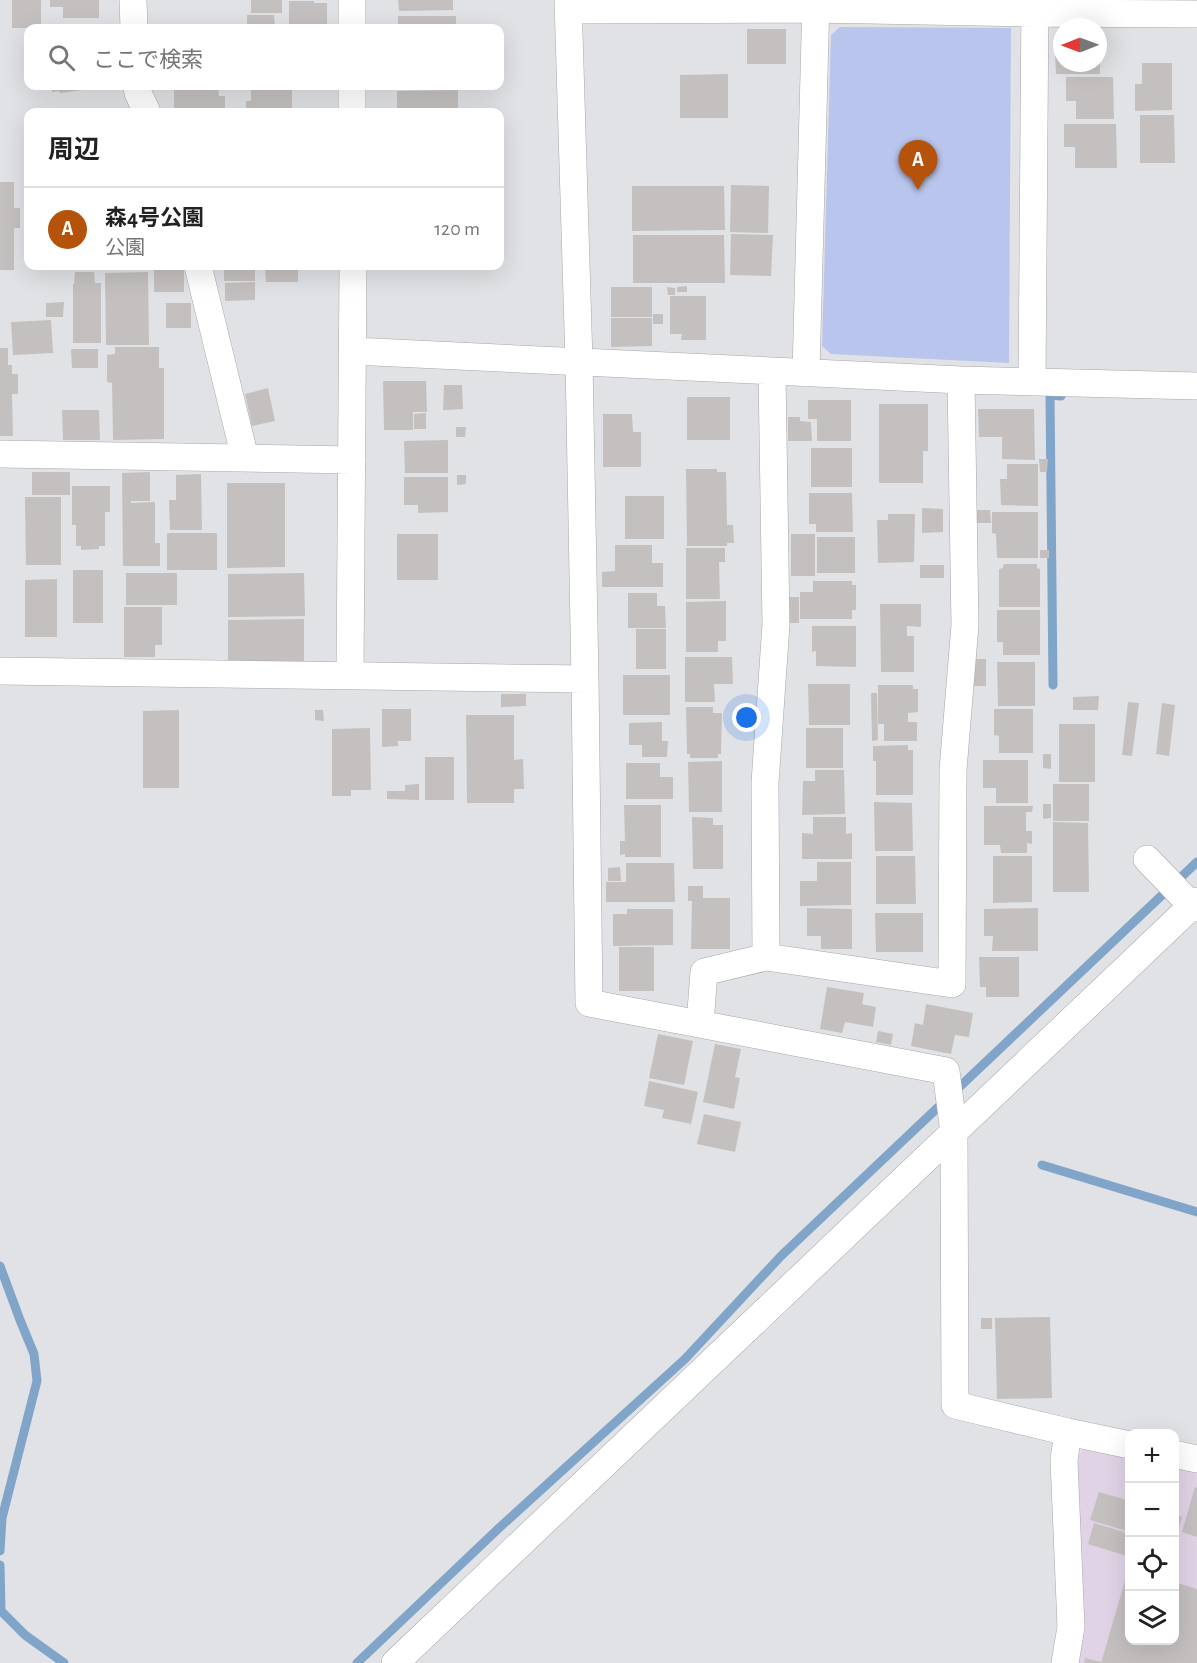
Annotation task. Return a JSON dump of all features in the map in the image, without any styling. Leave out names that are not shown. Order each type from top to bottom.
[{"type":"street","points":[[133,0],[134,24]]},
{"type":"street","points":[[352,0],[352,24]]},
{"type":"street","points":[[1125,1444],[955,1405],[953,1127],[946,1071],[590,1003],[579,362],[568,5],[1035,7],[1197,14]]},
{"type":"street","points":[[806,373],[815,5]]},
{"type":"street","points":[[1032,382],[1035,7]]},
{"type":"street","points":[[138,90],[145,108]]},
{"type":"street","points":[[352,90],[352,108]]},
{"type":"street","points":[[199,270],[245,458]]},
{"type":"street","points":[[350,675],[353,270]]},
{"type":"street","points":[[353,351],[961,380],[1197,386]]},
{"type":"street","points":[[766,957],[765,783],[776,624],[772,372]]},
{"type":"street","points":[[700,1024],[704,972],[766,957],[952,984],[953,770],[965,625],[961,380]]},
{"type":"street","points":[[0,454],[352,460]]},
{"type":"street","points":[[0,671],[585,679]]},
{"type":"street","points":[[395,1663],[953,1127],[1192,903],[1150,862]]},
{"type":"street","points":[[1065,1663],[1071,1627],[1064,1460],[1068,1432]]},
{"type":"street","points":[[1179,1455],[1197,1458]]},
{"type":"shaded area","points":[[840,27],[1011,28],[1009,363],[831,354],[822,346],[831,35]]},
{"type":"shaded area","points":[[1084,1449],[1125,1458],[1125,1645],[1179,1645],[1179,1469],[1197,1472],[1197,1663],[1072,1663],[1073,1462]]},
{"type":"building","points":[[12,0],[41,0],[41,24],[24,24],[24,28],[12,28]]},
{"type":"building","points":[[50,0],[99,0],[99,18],[63,18],[63,7],[50,7]]},
{"type":"building","points":[[251,0],[282,0],[282,13],[251,13]]},
{"type":"building","points":[[398,0],[453,0],[453,10],[399,11]]},
{"type":"building","points":[[289,1],[327,3],[327,24],[289,24]]},
{"type":"building","points":[[247,15],[274,15],[275,24],[247,24]]},
{"type":"building","points":[[398,16],[456,16],[456,24],[398,24]]},
{"type":"building","points":[[747,29],[786,29],[786,64],[747,64]]},
{"type":"building","points":[[1142,63],[1172,63],[1172,110],[1135,111],[1135,84],[1142,84]]},
{"type":"building","points":[[1056,72],[1100,72],[1100,74],[1056,74]]},
{"type":"building","points":[[728,74],[728,118],[680,118],[680,75]]},
{"type":"building","points":[[1066,77],[1113,77],[1114,119],[1076,119],[1076,101],[1066,101]]},
{"type":"building","points":[[52,90],[82,90],[60,93],[59,91],[52,92]]},
{"type":"building","points":[[174,90],[218,90],[219,96],[225,96],[225,108],[174,108]]},
{"type":"building","points":[[251,90],[292,90],[292,108],[246,108],[246,101],[251,101]]},
{"type":"building","points":[[458,90],[458,108],[397,108],[397,91]]},
{"type":"building","points":[[1140,115],[1174,115],[1175,163],[1140,163]]},
{"type":"building","points":[[1064,124],[1116,124],[1117,168],[1075,168],[1075,147],[1064,147]]},
{"type":"building","points":[[0,182],[14,182],[14,208],[20,208],[20,228],[14,228],[14,270],[0,270]]},
{"type":"building","points":[[731,185],[769,186],[768,233],[730,232]]},
{"type":"building","points":[[632,186],[724,186],[725,230],[632,231]]},
{"type":"building","points":[[731,234],[773,235],[771,276],[730,275]]},
{"type":"building","points":[[633,235],[724,235],[725,283],[633,283]]},
{"type":"building","points":[[154,270],[184,270],[184,292],[154,292]]},
{"type":"building","points":[[224,270],[255,270],[255,281],[224,281]]},
{"type":"building","points":[[265,270],[298,270],[298,282],[266,282]]},
{"type":"building","points":[[75,272],[94,272],[95,283],[101,283],[101,343],[73,343]]},
{"type":"building","points":[[148,272],[149,345],[106,345],[105,273]]},
{"type":"building","points":[[255,282],[255,300],[225,301],[225,283]]},
{"type":"building","points":[[687,286],[687,292],[677,292],[677,287]]},
{"type":"building","points":[[611,287],[652,287],[652,317],[611,317]]},
{"type":"building","points":[[667,287],[675,288],[675,295],[668,295]]},
{"type":"building","points":[[670,296],[706,296],[706,340],[681,340],[682,334],[670,334]]},
{"type":"building","points":[[64,302],[63,317],[46,317],[46,303]]},
{"type":"building","points":[[166,303],[191,303],[191,328],[166,328]]},
{"type":"building","points":[[653,314],[663,314],[663,324],[653,324]]},
{"type":"building","points":[[611,318],[652,318],[652,346],[611,347]]},
{"type":"building","points":[[51,320],[53,353],[13,355],[11,322]]},
{"type":"building","points":[[115,347],[159,347],[159,368],[164,368],[164,439],[113,440],[112,383],[107,382],[107,355],[115,354]]},
{"type":"building","points":[[0,348],[8,348],[8,365],[12,365],[12,374],[18,374],[18,394],[12,394],[13,436],[0,436]]},
{"type":"building","points":[[71,349],[98,349],[98,368],[72,368]]},
{"type":"building","points":[[383,381],[426,381],[427,412],[413,412],[413,430],[384,430]]},
{"type":"building","points":[[444,385],[462,385],[463,409],[443,410]]},
{"type":"building","points":[[268,388],[275,421],[252,426],[245,394]]},
{"type":"building","points":[[687,397],[730,397],[730,440],[687,440]]},
{"type":"building","points":[[808,400],[851,400],[851,441],[817,441],[817,419],[808,419]]},
{"type":"building","points":[[879,404],[928,404],[928,451],[923,451],[923,483],[879,483]]},
{"type":"building","points":[[978,409],[1034,409],[1035,460],[1002,459],[1002,437],[979,437]]},
{"type":"building","points":[[62,410],[99,410],[100,440],[63,440]]},
{"type":"building","points":[[426,413],[426,429],[414,429],[414,414]]},
{"type":"building","points":[[603,414],[632,414],[633,432],[641,432],[641,467],[603,467]]},
{"type":"building","points":[[788,417],[800,417],[800,421],[811,422],[812,441],[788,441]]},
{"type":"building","points":[[456,427],[466,427],[465,437],[456,437]]},
{"type":"building","points":[[448,440],[448,473],[405,473],[404,441]]},
{"type":"building","points":[[811,448],[852,448],[852,487],[811,487]]},
{"type":"building","points":[[1039,459],[1048,459],[1047,472],[1040,472]]},
{"type":"building","points":[[1007,464],[1038,464],[1038,506],[1001,505],[1000,479],[1007,479]]},
{"type":"building","points":[[686,469],[717,469],[717,472],[726,472],[727,525],[733,525],[734,543],[727,543],[727,546],[687,546]]},
{"type":"building","points":[[32,472],[70,472],[70,495],[32,495]]},
{"type":"building","points":[[150,472],[150,501],[131,501],[131,503],[155,502],[155,543],[160,543],[160,566],[123,566],[122,473]]},
{"type":"building","points":[[201,474],[202,530],[170,530],[169,500],[176,500],[176,475]]},
{"type":"building","points":[[457,475],[466,475],[466,484],[457,485]]},
{"type":"building","points":[[404,477],[448,477],[448,512],[418,513],[418,505],[404,505]]},
{"type":"building","points":[[227,483],[285,483],[285,567],[227,568]]},
{"type":"building","points":[[72,486],[110,486],[110,512],[105,512],[105,546],[99,546],[99,549],[81,550],[81,546],[76,546],[76,525],[72,525]]},
{"type":"building","points":[[809,493],[852,493],[853,532],[816,532],[816,524],[809,524]]},
{"type":"building","points":[[625,496],[664,496],[664,539],[625,539]]},
{"type":"building","points":[[25,497],[61,497],[61,565],[26,565]]},
{"type":"building","points":[[922,508],[943,509],[943,532],[922,533]]},
{"type":"building","points":[[973,510],[990,510],[991,523],[974,523]]},
{"type":"building","points":[[992,512],[1038,512],[1038,558],[997,558],[996,534],[992,533]]},
{"type":"building","points":[[888,514],[915,514],[914,562],[878,563],[877,520],[888,520]]},
{"type":"building","points":[[167,533],[217,533],[217,570],[167,570]]},
{"type":"building","points":[[397,534],[438,534],[438,580],[397,580]]},
{"type":"building","points":[[791,534],[815,534],[815,576],[791,576]]},
{"type":"building","points":[[817,537],[855,537],[855,573],[817,573]]},
{"type":"building","points":[[615,545],[652,545],[652,563],[663,563],[663,587],[602,587],[602,572],[615,571]]},
{"type":"building","points":[[686,548],[725,548],[725,562],[719,562],[720,599],[686,599]]},
{"type":"building","points":[[1040,550],[1049,550],[1049,558],[1040,558]]},
{"type":"building","points":[[1004,564],[1037,564],[1037,568],[1040,569],[1040,607],[999,607],[999,569],[1003,568]]},
{"type":"building","points":[[920,565],[944,565],[944,578],[920,578]]},
{"type":"building","points":[[73,570],[103,570],[103,623],[73,623]]},
{"type":"building","points":[[126,573],[177,573],[177,605],[126,605]]},
{"type":"building","points":[[304,573],[305,616],[228,617],[228,574]]},
{"type":"building","points":[[57,579],[57,637],[25,637],[25,580]]},
{"type":"building","points":[[813,581],[852,581],[852,585],[856,585],[856,610],[852,610],[852,619],[800,619],[800,592],[813,592]]},
{"type":"building","points":[[628,593],[657,593],[657,606],[665,606],[666,628],[628,628]]},
{"type":"building","points":[[788,597],[799,597],[799,623],[788,623]]},
{"type":"building","points":[[726,601],[726,641],[718,641],[718,652],[686,652],[686,602]]},
{"type":"building","points":[[880,604],[921,604],[921,627],[907,626],[907,636],[914,636],[914,672],[881,672]]},
{"type":"building","points":[[124,607],[162,607],[162,645],[155,645],[155,657],[124,657]]},
{"type":"building","points":[[997,610],[1040,610],[1040,655],[1003,655],[1003,642],[997,642]]},
{"type":"building","points":[[304,619],[304,661],[228,661],[228,620]]},
{"type":"building","points":[[812,626],[856,626],[856,667],[816,666],[816,651],[812,652]]},
{"type":"building","points":[[636,629],[666,629],[666,669],[636,669]]},
{"type":"building","points":[[685,657],[732,657],[733,684],[714,684],[715,702],[685,702]]},
{"type":"building","points":[[973,659],[986,659],[986,686],[973,686]]},
{"type":"building","points":[[997,662],[1035,662],[1035,706],[998,706]]},
{"type":"building","points":[[623,675],[670,675],[670,715],[623,715]]},
{"type":"building","points":[[808,684],[850,684],[850,725],[809,725]]},
{"type":"building","points":[[878,685],[913,685],[913,689],[918,689],[918,712],[908,713],[908,722],[917,722],[917,741],[884,741],[884,724],[878,724]]},
{"type":"building","points":[[871,693],[877,693],[878,740],[872,741]]},
{"type":"building","points":[[501,694],[526,694],[526,706],[501,707]]},
{"type":"building","points":[[1099,696],[1098,710],[1073,710],[1073,697]]},
{"type":"building","points":[[1128,702],[1139,703],[1132,756],[1122,755]]},
{"type":"building","points":[[1162,703],[1175,705],[1169,756],[1156,754]]},
{"type":"building","points":[[686,707],[713,707],[713,713],[722,713],[721,754],[718,754],[718,758],[690,758],[690,754],[687,754]]},
{"type":"building","points":[[382,709],[411,709],[411,741],[398,741],[398,746],[382,747]]},
{"type":"building","points":[[994,709],[1033,709],[1033,753],[999,753],[999,736],[994,735]]},
{"type":"building","points":[[179,710],[179,788],[143,788],[143,711]]},
{"type":"building","points":[[315,710],[323,710],[324,721],[315,720]]},
{"type":"building","points":[[466,715],[514,715],[514,760],[523,759],[524,789],[514,789],[514,803],[467,803]]},
{"type":"building","points":[[662,722],[662,741],[668,741],[667,757],[642,757],[642,745],[629,745],[629,723]]},
{"type":"building","points":[[1059,724],[1095,724],[1095,782],[1059,782]]},
{"type":"building","points":[[370,728],[371,790],[351,790],[351,796],[332,796],[332,729]]},
{"type":"building","points":[[806,728],[843,728],[843,768],[806,768]]},
{"type":"building","points":[[908,745],[908,750],[913,750],[913,795],[876,795],[876,761],[873,761],[873,746]]},
{"type":"building","points":[[1043,754],[1051,754],[1051,769],[1043,768]]},
{"type":"building","points":[[425,757],[454,757],[454,800],[425,800]]},
{"type":"building","points":[[983,760],[1028,760],[1028,803],[996,803],[996,788],[983,788]]},
{"type":"building","points":[[722,761],[722,812],[689,812],[688,762]]},
{"type":"building","points":[[626,763],[660,763],[660,777],[673,777],[673,799],[626,799]]},
{"type":"building","points":[[815,770],[844,770],[845,814],[802,815],[803,781],[815,781]]},
{"type":"building","points":[[419,784],[419,800],[387,799],[387,791],[405,791],[405,785]]},
{"type":"building","points":[[1053,784],[1089,784],[1089,821],[1053,821]]},
{"type":"building","points":[[874,802],[912,803],[913,851],[875,851]]},
{"type":"building","points":[[1043,804],[1051,804],[1051,818],[1043,819]]},
{"type":"building","points":[[624,805],[661,805],[661,857],[620,855],[620,841],[625,841]]},
{"type":"building","points":[[984,806],[1033,806],[1032,812],[1026,812],[1026,831],[1032,831],[1032,844],[1027,843],[1027,853],[1001,853],[1000,845],[984,845]]},
{"type":"building","points":[[692,817],[713,818],[713,825],[723,825],[723,869],[693,869]]},
{"type":"building","points":[[813,817],[846,817],[846,834],[852,833],[852,859],[802,859],[802,833],[813,834]]},
{"type":"building","points":[[1053,822],[1088,823],[1089,892],[1053,892]]},
{"type":"building","points":[[876,856],[915,856],[916,904],[876,904]]},
{"type":"building","points":[[993,856],[1032,856],[1032,902],[993,903]]},
{"type":"building","points":[[817,862],[851,862],[851,905],[800,906],[800,881],[817,881]]},
{"type":"building","points":[[626,863],[674,863],[675,902],[606,902],[606,882],[626,882]]},
{"type":"building","points":[[620,867],[621,881],[608,881],[608,868]]},
{"type":"building","points":[[688,886],[703,886],[703,898],[730,898],[730,949],[691,949],[692,901],[688,901]]},
{"type":"building","points":[[807,908],[852,909],[852,949],[821,949],[821,936],[807,936]]},
{"type":"building","points":[[1038,908],[1038,951],[992,951],[993,936],[984,936],[984,909]]},
{"type":"building","points":[[627,909],[673,909],[673,945],[613,946],[613,914],[627,914]]},
{"type":"building","points":[[875,913],[923,913],[923,952],[876,952]]},
{"type":"building","points":[[619,947],[654,947],[654,991],[619,991]]},
{"type":"building","points":[[979,957],[1019,957],[1019,997],[986,997],[986,987],[980,987]]},
{"type":"building","points":[[827,987],[864,993],[862,1004],[876,1007],[873,1027],[845,1022],[842,1033],[820,1029]]},
{"type":"building","points":[[926,1004],[973,1013],[969,1037],[955,1035],[951,1054],[911,1046],[915,1023],[923,1025]]},
{"type":"building","points":[[878,1031],[893,1034],[891,1045],[876,1042]]},
{"type":"building","points":[[658,1034],[693,1041],[684,1085],[649,1078]]},
{"type":"building","points":[[715,1044],[741,1049],[735,1077],[740,1078],[734,1109],[703,1102]]},
{"type":"building","points":[[649,1081],[698,1092],[691,1124],[662,1118],[664,1110],[644,1106]]},
{"type":"building","points":[[704,1114],[741,1122],[735,1152],[697,1144]]},
{"type":"building","points":[[1050,1317],[1052,1398],[997,1399],[995,1318]]},
{"type":"building","points":[[981,1318],[992,1318],[992,1329],[981,1329]]},
{"type":"building","points":[[1195,1487],[1197,1488],[1197,1537],[1182,1532]]},
{"type":"building","points":[[1099,1492],[1125,1500],[1125,1530],[1090,1520]]},
{"type":"building","points":[[1094,1523],[1125,1532],[1125,1555],[1088,1544]]},
{"type":"building","points":[[1125,1581],[1125,1645],[1179,1645],[1179,1584],[1197,1589],[1197,1663],[1101,1663]]},
{"type":"building","points":[[1085,1658],[1101,1662],[1101,1663],[1084,1663]]},
{"type":"waterway","points":[[1053,685],[1050,395],[1061,396]]},
{"type":"waterway","points":[[357,1663],[499,1528],[685,1359],[781,1256],[1197,862]]},
{"type":"waterway","points":[[1042,1165],[1197,1212]]},
{"type":"waterway","points":[[0,1266],[34,1354],[37,1381],[2,1518],[0,1551]]},
{"type":"waterway","points":[[0,1565],[1,1611],[25,1635],[64,1663]]},
{"type":"place","name":"森4号公園","points":[[918,190]]}]
